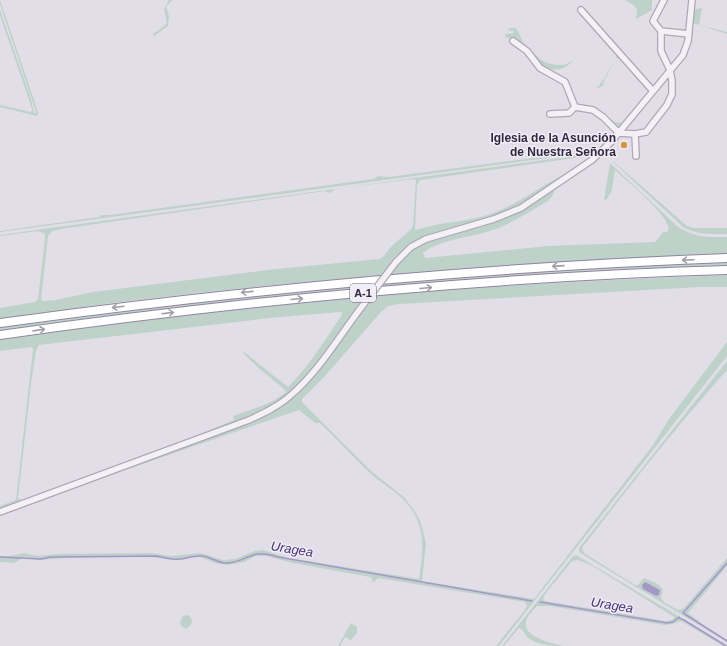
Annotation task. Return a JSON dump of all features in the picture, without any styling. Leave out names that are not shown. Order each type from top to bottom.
[{"type":"highway","name":"A-1","points":[[0,323],[174,300],[361,281],[574,265],[727,258]]},
{"type":"highway","name":"A-1","points":[[0,335],[189,311],[353,294],[574,277],[727,270]]},
{"type":"street","points":[[664,0],[652,21],[661,31],[689,34]]},
{"type":"street","points":[[0,512],[249,420],[269,410],[291,395],[305,381],[396,262],[411,247],[426,239],[488,221],[521,208],[603,151],[654,91],[686,48],[689,34],[692,0]]},
{"type":"street","points":[[581,10],[654,91]]},
{"type":"street","points":[[550,114],[569,113],[575,108],[593,110],[603,117],[619,133],[635,134],[646,132],[667,105],[672,94],[670,70],[661,51],[661,31]]},
{"type":"street","points":[[513,41],[527,51],[540,68],[565,82],[575,108]]},
{"type":"street","points":[[635,134],[636,156]]},
{"type":"green space","points":[[0,0],[33,97],[38,113],[37,116],[0,107],[0,105],[31,112],[32,109],[0,15],[0,10],[31,99],[34,113],[36,113],[0,4]]},
{"type":"green space","points":[[169,0],[172,0],[166,7],[169,16],[168,26],[154,36],[153,34],[167,22],[164,9]]},
{"type":"green space","points":[[625,0],[652,0],[652,10],[636,19],[637,9]]},
{"type":"green space","points":[[702,8],[699,25],[693,23],[693,11]]},
{"type":"green space","points":[[700,25],[727,32],[727,34]]},
{"type":"green space","points":[[509,28],[515,28],[523,42],[543,61],[550,64],[562,65],[572,61],[563,68],[555,70],[543,67],[513,38],[506,38],[505,34],[514,33],[513,30],[509,31]]},
{"type":"green space","points":[[617,56],[622,57],[651,91],[621,127],[611,122],[604,116],[605,115],[614,122],[622,123],[649,92],[621,58],[616,58],[603,83],[604,85],[596,89],[604,79]]},
{"type":"green space","points":[[607,144],[599,151],[0,232],[99,217],[101,215],[373,179],[378,176],[388,177],[595,150],[603,147]]},
{"type":"green space","points":[[588,154],[595,154],[595,156],[528,200],[489,218],[429,235],[416,241],[403,250],[391,262],[400,262],[409,253],[426,242],[487,225],[507,217],[537,202],[554,188],[555,190],[548,201],[520,218],[490,231],[455,239],[437,245],[423,253],[425,258],[548,246],[655,242],[663,232],[667,232],[669,229],[666,222],[654,206],[615,170],[612,190],[607,199],[604,200],[610,163],[683,230],[695,235],[707,237],[727,237],[727,254],[583,261],[296,283],[153,298],[0,319],[0,308],[35,302],[38,299],[45,234],[38,231],[0,235]],"holes":[[[589,157],[566,173],[503,209],[488,215],[415,229],[417,185],[420,180]],[[413,179],[416,180],[413,226],[379,259],[276,269],[93,292],[56,300],[43,301],[41,299],[48,236],[52,231],[325,191],[330,193],[335,189]]]},
{"type":"green space","points":[[613,162],[687,226],[694,228],[727,228],[727,234],[699,233],[683,227]]},
{"type":"green space","points":[[727,261],[727,267],[554,275],[0,332],[0,326],[300,289],[554,269]]},
{"type":"green space","points":[[727,275],[727,287],[700,287],[399,304],[388,306],[325,376],[302,399],[302,402],[371,471],[404,497],[413,509],[420,520],[426,543],[422,581],[534,599],[653,445],[669,419],[727,342],[727,356],[499,646],[496,646],[525,610],[527,605],[525,602],[378,578],[373,583],[370,577],[293,563],[266,556],[256,556],[244,562],[228,565],[215,563],[198,556],[173,560],[151,557],[68,558],[39,560],[25,557],[14,563],[0,562],[0,556],[10,556],[24,553],[38,556],[56,554],[151,553],[171,556],[201,553],[223,560],[235,559],[255,551],[263,550],[289,558],[419,579],[422,558],[422,538],[417,520],[405,501],[397,493],[370,473],[320,423],[315,423],[299,410],[122,471],[0,516],[0,514],[229,431],[272,412],[298,394],[310,381],[371,300],[361,301],[311,370],[278,402],[220,428],[0,509],[0,506],[16,500],[33,349],[32,347],[0,351],[0,340],[188,315],[440,290],[531,284]],"holes":[[[340,312],[343,313],[310,361],[288,387],[244,352],[243,353],[286,392],[274,400],[233,416],[234,420],[199,435],[21,500],[18,498],[31,383],[36,351],[39,345],[270,318]]]},
{"type":"green space","points":[[727,361],[727,370],[689,413],[582,548],[584,553],[635,585],[638,585],[644,578],[658,584],[663,589],[661,598],[664,602],[678,610],[684,608],[727,558],[727,566],[688,613],[700,623],[727,640],[727,642],[585,556],[579,552],[579,548]]},
{"type":"green space","points":[[576,555],[727,646],[723,646],[681,621],[665,625],[550,606],[537,606],[529,615],[526,621],[526,627],[533,635],[545,641],[562,646],[535,642],[527,637],[519,628],[504,646],[502,646],[573,556]],"holes":[[[578,560],[591,565],[674,617],[672,620],[666,621],[545,601],[543,599],[545,594],[572,561]]]},
{"type":"green space","points":[[188,615],[192,622],[186,629],[181,626],[180,622],[183,616]]},
{"type":"green space","points":[[351,623],[357,627],[357,633],[351,640],[345,637],[340,646],[338,646]]},
{"type":"shaded area","points":[[645,582],[660,590],[659,595],[656,596],[643,589],[642,585]]},
{"type":"waterway","name":"Uragea","points":[[0,557],[41,559],[51,557],[157,556],[168,559],[182,559],[204,556],[224,563],[229,563],[249,556],[265,554],[532,601]]},
{"type":"waterway","name":"Uragea","points":[[683,613],[727,563]]},
{"type":"waterway","name":"Uragea","points":[[540,602],[667,623],[673,622],[679,617]]},
{"type":"waterway","points":[[683,613],[727,641]]},
{"type":"waterway","points":[[679,618],[726,646]]},
{"type":"place","name":"Iglesia de la Asunción de Nuestra Señora","points":[[624,145]]}]
